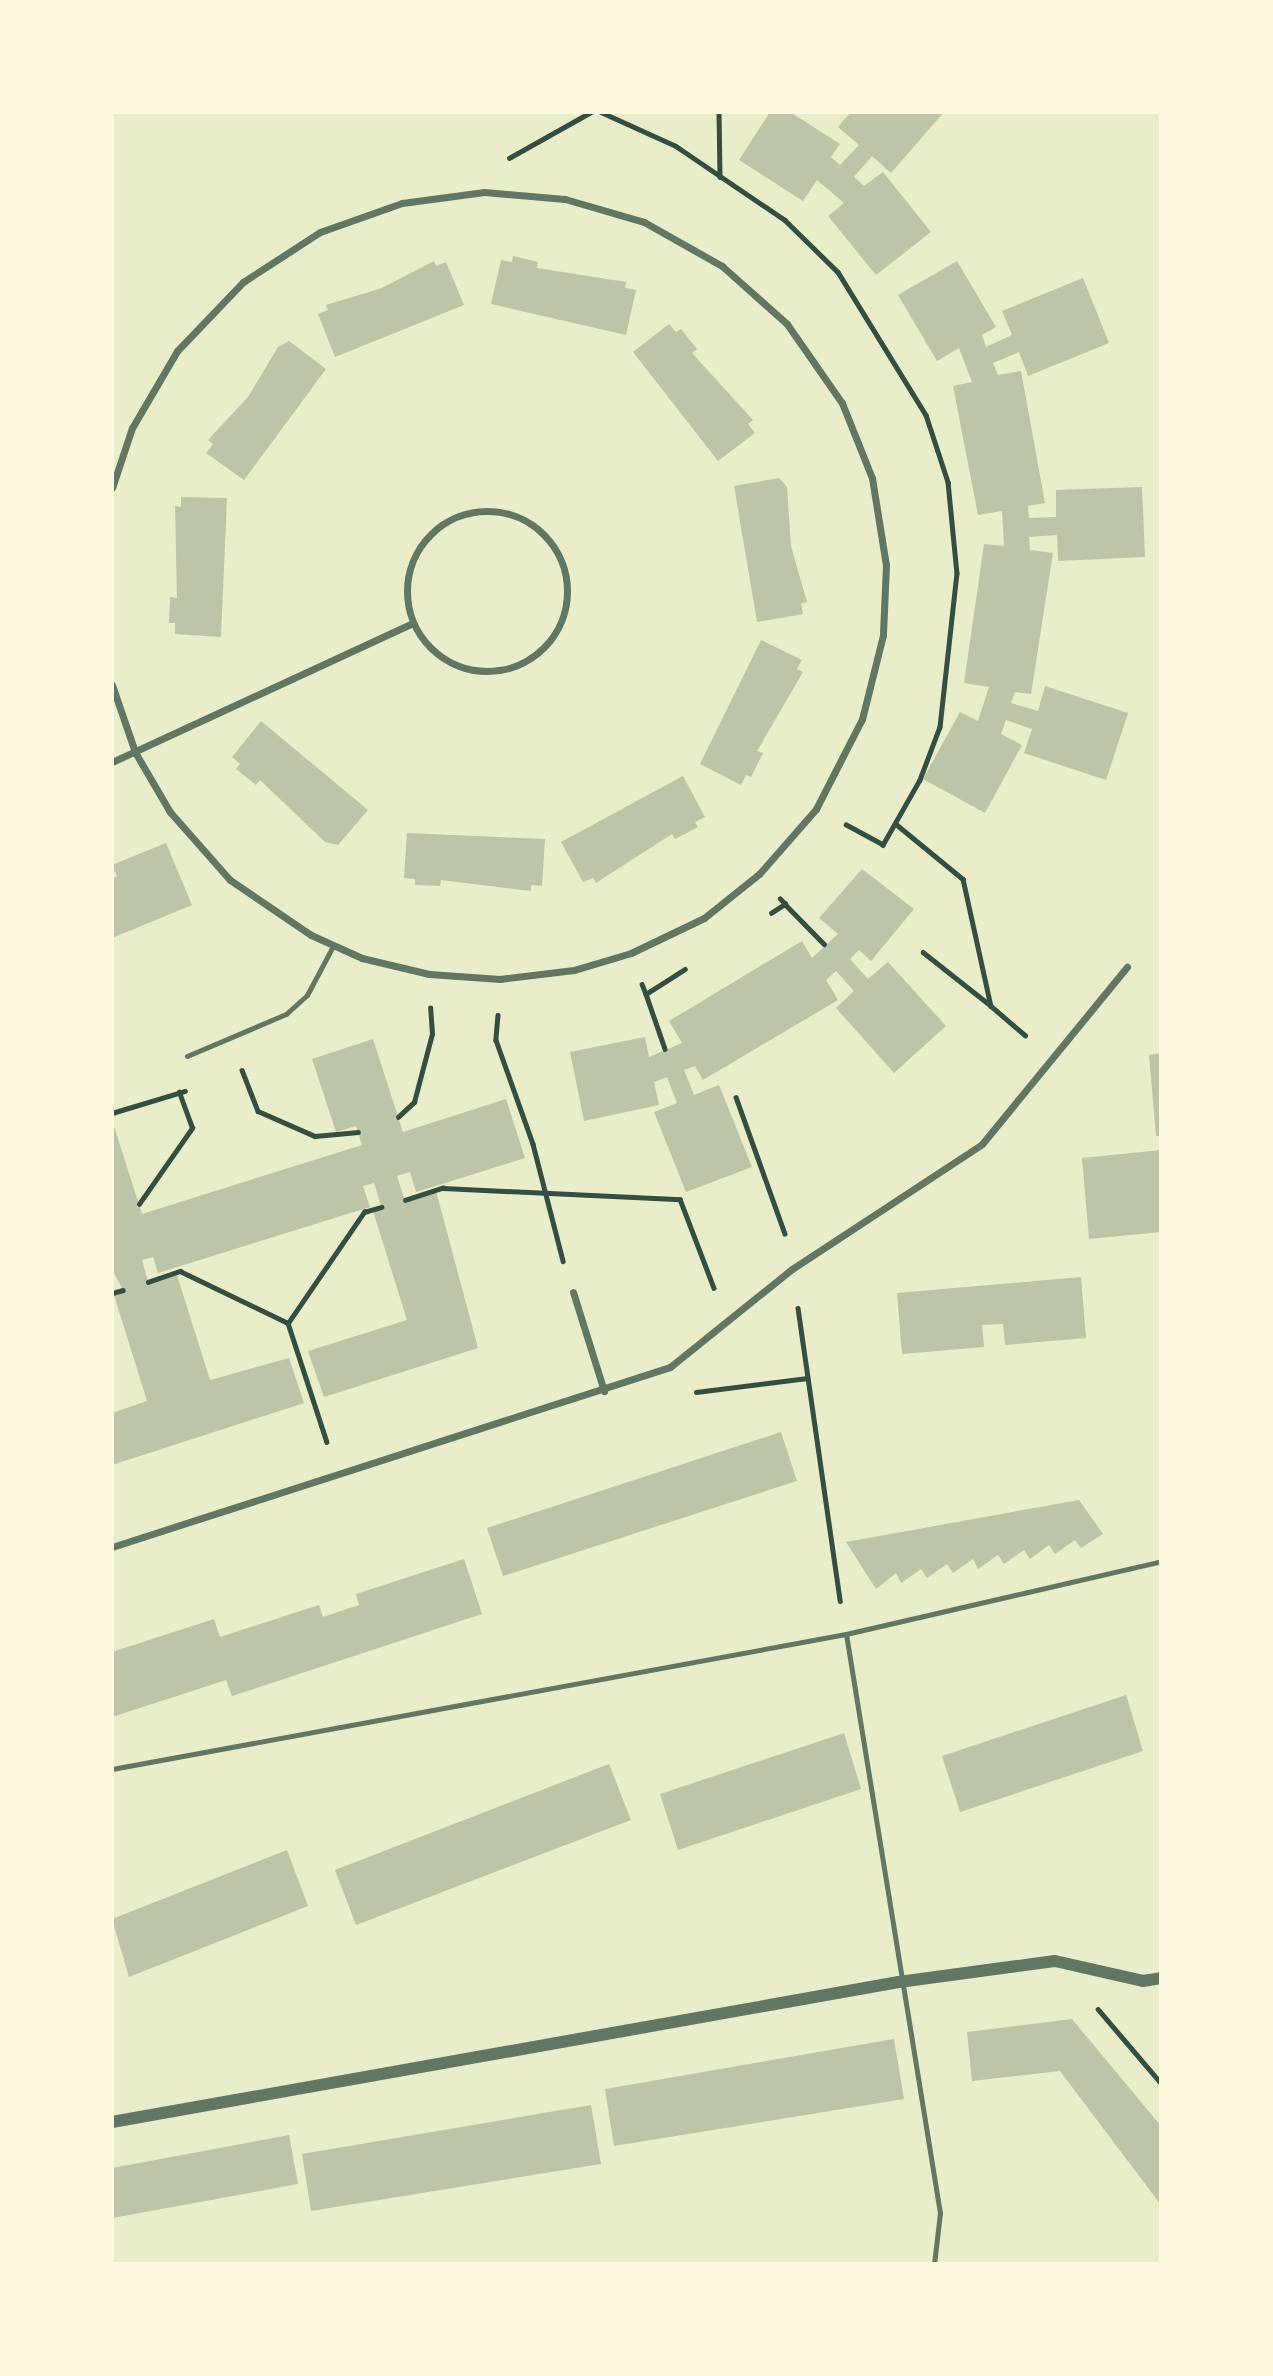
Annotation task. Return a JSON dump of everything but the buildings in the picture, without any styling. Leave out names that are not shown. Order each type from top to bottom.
[{"type":"street","points":[[112,488],[132,428],[177,351],[243,282],[320,232],[402,203],[484,192],[565,199],[644,222],[722,265],[788,324],[842,403],[872,478],[886,565],[883,635],[863,719],[816,809],[759,874],[704,918],[619,957],[500,979],[429,974],[333,946],[230,880],[170,812],[135,752],[112,685]]},
{"type":"street","points":[[467,511],[512,513],[546,533],[568,574],[567,612],[548,646],[513,669],[470,672],[432,652],[411,624],[406,576],[427,536],[467,511]]},
{"type":"street","points":[[112,762],[411,624]]},
{"type":"street","points":[[112,1547],[604,1391],[670,1367],[792,1269],[982,1144],[1127,967]]},
{"type":"street","points":[[573,1292],[604,1391]]},
{"type":"street","points":[[112,2122],[899,1982],[1055,1961],[1143,1981],[1161,1978]]},
{"type":"lane","points":[[187,1056],[286,1014],[307,995],[333,946]]},
{"type":"lane","points":[[112,1769],[846,1634],[1161,1562]]},
{"type":"lane","points":[[846,1634],[899,1982],[940,2213],[934,2264]]},
{"type":"path","points":[[484,192],[504,161],[591,112]]},
{"type":"path","points":[[719,112],[720,177]]},
{"type":"path","points":[[896,824],[964,878],[991,1006]]},
{"type":"path","points":[[785,904],[824,944]]},
{"type":"path","points":[[923,951],[1053,1058]]},
{"type":"path","points":[[646,994],[665,1049]]},
{"type":"path","points":[[398,1117],[414,1102],[432,1034]]},
{"type":"path","points":[[230,1038],[258,1111],[315,1136],[358,1132]]},
{"type":"path","points":[[496,1041],[533,1144],[542,1196],[558,1246]]},
{"type":"path","points":[[232,1076],[243,1072]]},
{"type":"path","points":[[112,1113],[199,1087]]},
{"type":"path","points":[[139,1204],[191,1128],[179,1092]]},
{"type":"path","points":[[736,1097],[782,1218]]},
{"type":"path","points":[[405,1200],[443,1188],[542,1196],[680,1199],[708,1273]]},
{"type":"path","points":[[288,1323],[364,1212],[381,1207]]},
{"type":"path","points":[[148,1282],[180,1271],[288,1323],[339,1475]]},
{"type":"path","points":[[112,1293],[123,1290]]},
{"type":"path","points":[[797,1302],[846,1634]]},
{"type":"path","points":[[698,1394],[808,1378]]},
{"type":"path","points":[[1085,1968],[1093,2003],[1161,2083]]}]
